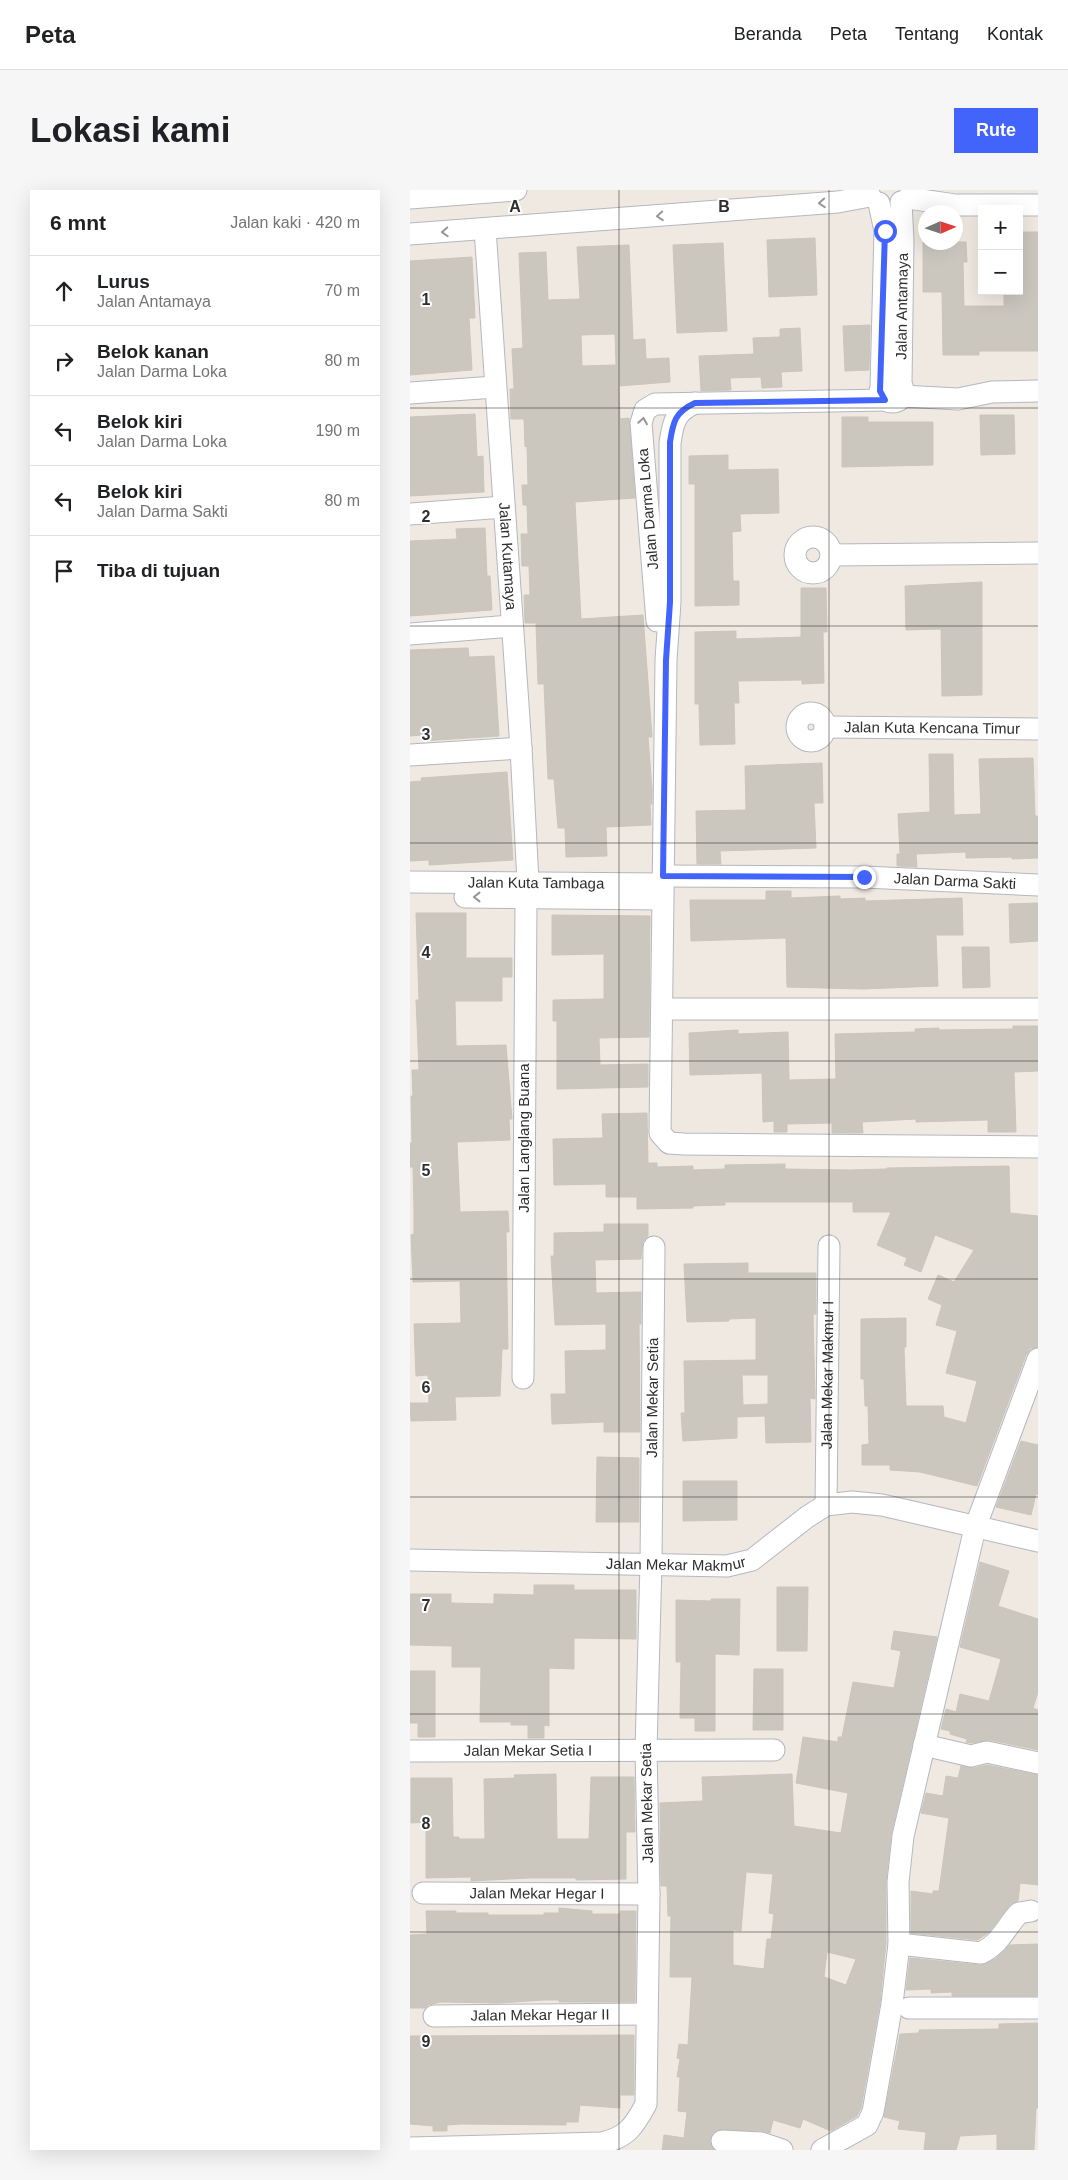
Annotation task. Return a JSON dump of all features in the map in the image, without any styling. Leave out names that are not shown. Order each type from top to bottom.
[{"type":"street","points":[[410,198],[516,190]]},
{"type":"street","points":[[410,234],[838,202],[872,196],[890,205],[907,196],[955,205],[1038,204]]},
{"type":"street","name":"Jalan Antamaya","points":[[872,196],[885,231],[894,390]]},
{"type":"street","name":"Jalan Antamaya","points":[[894,390],[907,196]]},
{"type":"street","name":"Jalan Kutamaya","points":[[485,229],[521,748],[527,890]]},
{"type":"street","points":[[410,393],[495,388]]},
{"type":"street","name":"Jalan Darma Loka","points":[[666,660],[657,620],[641,423],[645,410],[655,404],[894,390],[933,399],[958,399],[992,392],[1038,391]]},
{"type":"street","name":"Jalan Darma Loka","points":[[695,403],[684,408],[673,422],[671,436],[670,602],[666,660],[660,1132],[669,1143],[684,1144],[1038,1147]]},
{"type":"street","points":[[410,514],[504,507]]},
{"type":"street","points":[[831,555],[1038,553]]},
{"type":"street","points":[[410,634],[512,626]]},
{"type":"street","name":"Jalan Kuta Kencana Timur","points":[[826,727],[1038,729]]},
{"type":"street","points":[[410,755],[521,748]]},
{"type":"street","name":"Jalan Darma Sakti","points":[[663,886],[864,877],[1038,885]]},
{"type":"street","name":"Jalan Kuta Tambaga","points":[[410,882],[527,890]]},
{"type":"street","name":"Jalan Kuta Tambaga","points":[[410,897],[527,890],[663,886]]},
{"type":"street","name":"Jalan Langlang Buana","points":[[523,1378],[527,890]]},
{"type":"street","points":[[662,1009],[1038,1009]]},
{"type":"street","name":"Jalan Mekar Makmur I","points":[[826,1505],[829,1246]]},
{"type":"street","name":"Jalan Mekar Setia","points":[[410,2148],[601,2143],[616,2140],[629,2131],[646,2104],[646,2014],[650,1894],[646,1750],[651,1563],[654,1247]]},
{"type":"street","points":[[822,2150],[867,2125],[871,2119],[892,2004],[899,1944],[899,1863],[903,1836],[975,1528],[1038,1360]]},
{"type":"street","name":"Jalan Mekar Makmur","points":[[410,1560],[651,1563],[727,1566],[752,1560],[807,1516],[826,1505],[852,1502],[882,1505],[1038,1541]]},
{"type":"street","points":[[924,1745],[971,1756],[987,1752],[1038,1763]]},
{"type":"street","name":"Jalan Mekar Setia I","points":[[410,1751],[774,1750]]},
{"type":"street","name":"Jalan Mekar Hegar I","points":[[423,1893],[650,1894]]},
{"type":"street","points":[[899,1944],[981,1953],[1000,1940],[1010,1922],[1019,1913],[1031,1912]]},
{"type":"street","points":[[909,2008],[1038,2008]]},
{"type":"street","name":"Jalan Mekar Hegar II","points":[[434,2016],[646,2014]]},
{"type":"street","points":[[722,2141],[761,2144],[782,2150]]},
{"type":"building","points":[[1023,232],[1038,232],[1038,351],[979,351],[979,355],[943,355],[942,292],[923,292],[923,250],[963,250],[963,242],[966,242],[967,262],[963,262],[964,306],[1004,306],[1004,295],[1023,295]]},
{"type":"building","points":[[815,238],[817,295],[769,297],[767,240]]},
{"type":"building","points":[[723,243],[727,331],[677,333],[673,245]]},
{"type":"building","points":[[629,245],[633,340],[645,339],[646,359],[669,358],[670,382],[619,386],[620,419],[629,418],[635,498],[575,502],[581,619],[643,615],[652,737],[648,737],[652,789],[652,804],[650,804],[651,825],[606,827],[607,856],[566,857],[565,828],[558,828],[554,779],[548,779],[544,684],[538,684],[536,623],[525,623],[524,595],[530,595],[529,566],[522,566],[521,534],[528,534],[527,505],[523,505],[522,485],[528,485],[527,446],[525,447],[524,419],[511,419],[510,389],[514,389],[512,349],[523,348],[519,253],[546,252],[548,300],[580,299],[577,247]],"holes":[[[615,334],[616,365],[582,366],[581,335]]]},
{"type":"building","points":[[472,257],[475,318],[469,318],[472,370],[410,375],[410,261]]},
{"type":"building","points":[[870,325],[869,370],[845,371],[843,326]]},
{"type":"building","points":[[800,328],[802,371],[781,372],[782,387],[762,388],[761,377],[730,378],[731,390],[701,391],[699,356],[754,354],[753,338],[780,337],[780,329]]},
{"type":"building","points":[[475,414],[477,457],[483,456],[484,492],[410,496],[410,417]]},
{"type":"building","points":[[980,415],[1014,415],[1015,454],[981,455]]},
{"type":"building","points":[[842,417],[868,417],[868,422],[933,422],[933,465],[842,467]]},
{"type":"building","points":[[728,455],[728,470],[778,469],[779,513],[740,514],[741,531],[732,532],[733,581],[739,581],[739,605],[695,606],[695,484],[689,484],[689,456]]},
{"type":"building","points":[[485,528],[487,576],[490,576],[492,610],[410,616],[410,541],[457,539],[456,529]]},
{"type":"building","points":[[982,582],[982,695],[942,696],[941,629],[906,630],[905,586]]},
{"type":"building","points":[[801,588],[826,588],[827,632],[823,632],[824,683],[802,684],[802,680],[738,681],[739,703],[734,703],[735,744],[700,745],[699,704],[695,704],[695,632],[736,631],[736,639],[801,637]]},
{"type":"building","points":[[468,648],[469,657],[494,656],[499,736],[422,741],[422,735],[410,736],[410,650]]},
{"type":"building","points":[[929,754],[953,754],[954,815],[981,814],[979,759],[1033,758],[1035,816],[1038,816],[1038,858],[966,858],[966,852],[916,854],[917,867],[897,866],[897,854],[900,854],[898,814],[930,812]]},
{"type":"building","points":[[822,763],[823,803],[814,803],[816,848],[720,851],[721,864],[697,864],[696,811],[746,810],[745,766]]},
{"type":"building","points":[[507,772],[513,860],[429,865],[429,860],[410,861],[410,782],[422,781],[421,778]]},
{"type":"building","points":[[766,891],[791,891],[791,898],[840,896],[840,899],[865,898],[865,901],[962,898],[963,935],[936,935],[938,986],[863,989],[787,987],[786,938],[691,941],[690,900],[766,900]]},
{"type":"building","points":[[1038,903],[1038,941],[1010,943],[1009,904]]},
{"type":"building","points":[[416,913],[466,913],[466,958],[512,958],[512,977],[502,977],[502,1001],[455,1001],[456,1046],[506,1045],[512,1119],[509,1119],[510,1140],[457,1142],[460,1212],[508,1211],[509,1232],[506,1232],[508,1349],[502,1349],[500,1396],[455,1397],[456,1420],[411,1421],[410,1403],[429,1403],[428,1375],[416,1376],[414,1324],[461,1323],[460,1281],[413,1282],[411,1235],[414,1234],[414,1210],[413,1167],[410,1167],[410,1143],[412,1143],[411,1096],[413,1096],[412,1070],[419,1070],[416,1000],[419,1000]]},
{"type":"building","points":[[552,915],[650,916],[649,1037],[599,1038],[600,1065],[648,1064],[648,1087],[557,1089],[557,1021],[553,1021],[553,1000],[604,999],[604,954],[552,955]]},
{"type":"building","points":[[962,947],[989,947],[990,987],[963,988]]},
{"type":"building","points":[[1013,1026],[1038,1026],[1038,1071],[1014,1072],[1016,1132],[988,1132],[988,1120],[916,1122],[916,1119],[862,1122],[863,1133],[832,1133],[832,1123],[787,1124],[787,1132],[774,1132],[774,1121],[763,1122],[762,1073],[690,1075],[689,1033],[738,1030],[738,1034],[788,1032],[789,1080],[836,1079],[835,1034],[915,1032],[915,1029],[939,1028],[939,1030],[1013,1029]]},
{"type":"building","points":[[647,1113],[648,1163],[657,1163],[657,1167],[693,1166],[693,1170],[725,1169],[725,1165],[785,1164],[785,1169],[850,1170],[1009,1166],[1010,1213],[1038,1216],[1038,1347],[1030,1349],[1026,1355],[977,1486],[920,1472],[890,1470],[890,1465],[862,1465],[862,1445],[869,1444],[868,1406],[865,1406],[864,1379],[861,1379],[861,1319],[906,1318],[906,1347],[904,1347],[906,1406],[943,1406],[944,1417],[966,1423],[977,1381],[946,1373],[957,1331],[936,1325],[942,1305],[928,1299],[938,1275],[954,1282],[974,1250],[935,1235],[921,1272],[904,1265],[907,1258],[877,1245],[891,1212],[853,1212],[853,1202],[725,1202],[725,1205],[693,1206],[693,1208],[637,1209],[637,1197],[606,1197],[606,1184],[554,1185],[553,1139],[603,1138],[602,1114]]},
{"type":"building","points":[[604,1224],[648,1224],[648,1236],[643,1241],[641,1259],[595,1260],[596,1293],[641,1292],[641,1324],[639,1324],[640,1432],[604,1432],[604,1422],[552,1424],[551,1394],[566,1394],[565,1351],[606,1350],[606,1324],[555,1325],[551,1256],[554,1256],[554,1233],[604,1232]]},
{"type":"building","points":[[748,1263],[748,1273],[816,1273],[816,1314],[813,1314],[815,1399],[810,1398],[811,1442],[766,1443],[765,1416],[737,1417],[737,1438],[683,1441],[681,1413],[685,1413],[684,1361],[756,1360],[756,1318],[687,1322],[684,1264]],"holes":[[[742,1375],[768,1375],[768,1404],[743,1405]]]},
{"type":"building","points":[[1021,1441],[1038,1445],[1038,1495],[1036,1494],[1031,1515],[996,1507]]},
{"type":"building","points":[[597,1457],[639,1458],[639,1522],[596,1522]]},
{"type":"building","points":[[683,1481],[737,1481],[737,1520],[683,1521]]},
{"type":"building","points":[[980,1562],[1009,1571],[998,1606],[1038,1619],[1038,1692],[1033,1708],[1038,1710],[1038,1750],[990,1740],[966,1742],[967,1739],[941,1729],[946,1709],[956,1712],[960,1694],[989,1701],[1001,1659],[960,1647]]},
{"type":"building","points":[[534,1585],[574,1585],[574,1590],[636,1590],[636,1639],[574,1638],[574,1669],[549,1668],[549,1726],[544,1725],[544,1738],[528,1738],[528,1725],[511,1725],[511,1722],[480,1722],[481,1667],[452,1667],[452,1646],[410,1645],[410,1594],[451,1594],[451,1603],[494,1604],[494,1594],[534,1595]]},
{"type":"building","points":[[777,1587],[808,1587],[807,1651],[777,1651]]},
{"type":"building","points":[[711,1599],[740,1599],[739,1655],[715,1654],[715,1731],[695,1731],[695,1718],[680,1718],[681,1662],[676,1662],[676,1600],[711,1601]]},
{"type":"building","points":[[894,1631],[937,1637],[891,1835],[886,1882],[886,1943],[880,2002],[861,2108],[857,2116],[831,2131],[803,2119],[800,2128],[773,2120],[770,2133],[762,2131],[717,2130],[712,2134],[710,2140],[714,2150],[662,2150],[664,2135],[684,2138],[687,2112],[678,2111],[680,2077],[677,2077],[680,2059],[677,2058],[679,2044],[688,2045],[692,1977],[670,1977],[671,1916],[668,1916],[667,1886],[661,1886],[660,1803],[703,1801],[702,1777],[792,1774],[794,1826],[841,1833],[848,1793],[796,1783],[803,1737],[838,1742],[838,1737],[842,1737],[853,1682],[894,1688],[901,1651],[891,1649]],"holes":[[[746,1872],[773,1874],[769,1913],[774,1914],[771,1939],[767,1939],[764,1969],[733,1965],[733,1930],[741,1931]],[[827,1952],[856,1959],[846,1985],[824,1977]]]},
{"type":"building","points":[[754,1669],[783,1669],[783,1730],[753,1730]]},
{"type":"building","points":[[410,1671],[435,1671],[435,1737],[418,1737],[418,1723],[410,1723]]},
{"type":"building","points":[[987,1765],[1038,1775],[1038,1885],[1020,1883],[1018,1901],[1010,1905],[989,1932],[978,1940],[911,1933],[911,1891],[933,1894],[933,1891],[939,1891],[949,1818],[921,1813],[926,1793],[943,1796],[946,1776],[958,1778],[961,1766],[974,1768]]},
{"type":"building","points":[[556,1774],[557,1839],[589,1839],[591,1777],[634,1777],[635,1832],[626,1832],[626,1879],[576,1880],[576,1878],[529,1878],[471,1881],[471,1877],[426,1878],[426,1822],[411,1823],[411,1778],[452,1778],[453,1837],[459,1837],[459,1839],[485,1839],[484,1779],[515,1778],[514,1775]]},
{"type":"building","points":[[559,1908],[592,1911],[592,1914],[620,1914],[620,1911],[636,1911],[635,2002],[559,2002],[559,2000],[544,2000],[500,2003],[441,2002],[428,2005],[425,2008],[410,2008],[410,1935],[427,1934],[426,1911],[488,1913],[488,1915],[544,1915],[544,1913],[559,1913]]},
{"type":"building","points":[[1038,1944],[1038,1996],[952,1996],[952,1992],[931,1993],[931,1989],[906,1990],[910,1958],[980,1965],[995,1959],[1010,1945]]},
{"type":"building","points":[[1038,2023],[1038,2108],[1036,2108],[1034,2150],[997,2150],[997,2134],[960,2136],[956,2150],[924,2150],[926,2132],[898,2129],[900,2121],[884,2117],[900,2034],[919,2033],[919,2030],[999,2029],[999,2024]]},
{"type":"building","points":[[634,2035],[634,2095],[620,2095],[620,2108],[580,2105],[578,2122],[566,2122],[566,2125],[461,2124],[447,2125],[447,2131],[433,2131],[433,2126],[410,2124],[410,2036]]},
{"type":"route","points":[[864,877],[663,876],[666,660],[670,602],[670,442],[673,422],[684,408],[695,403],[885,400],[881,396],[880,391],[885,231]]}]
